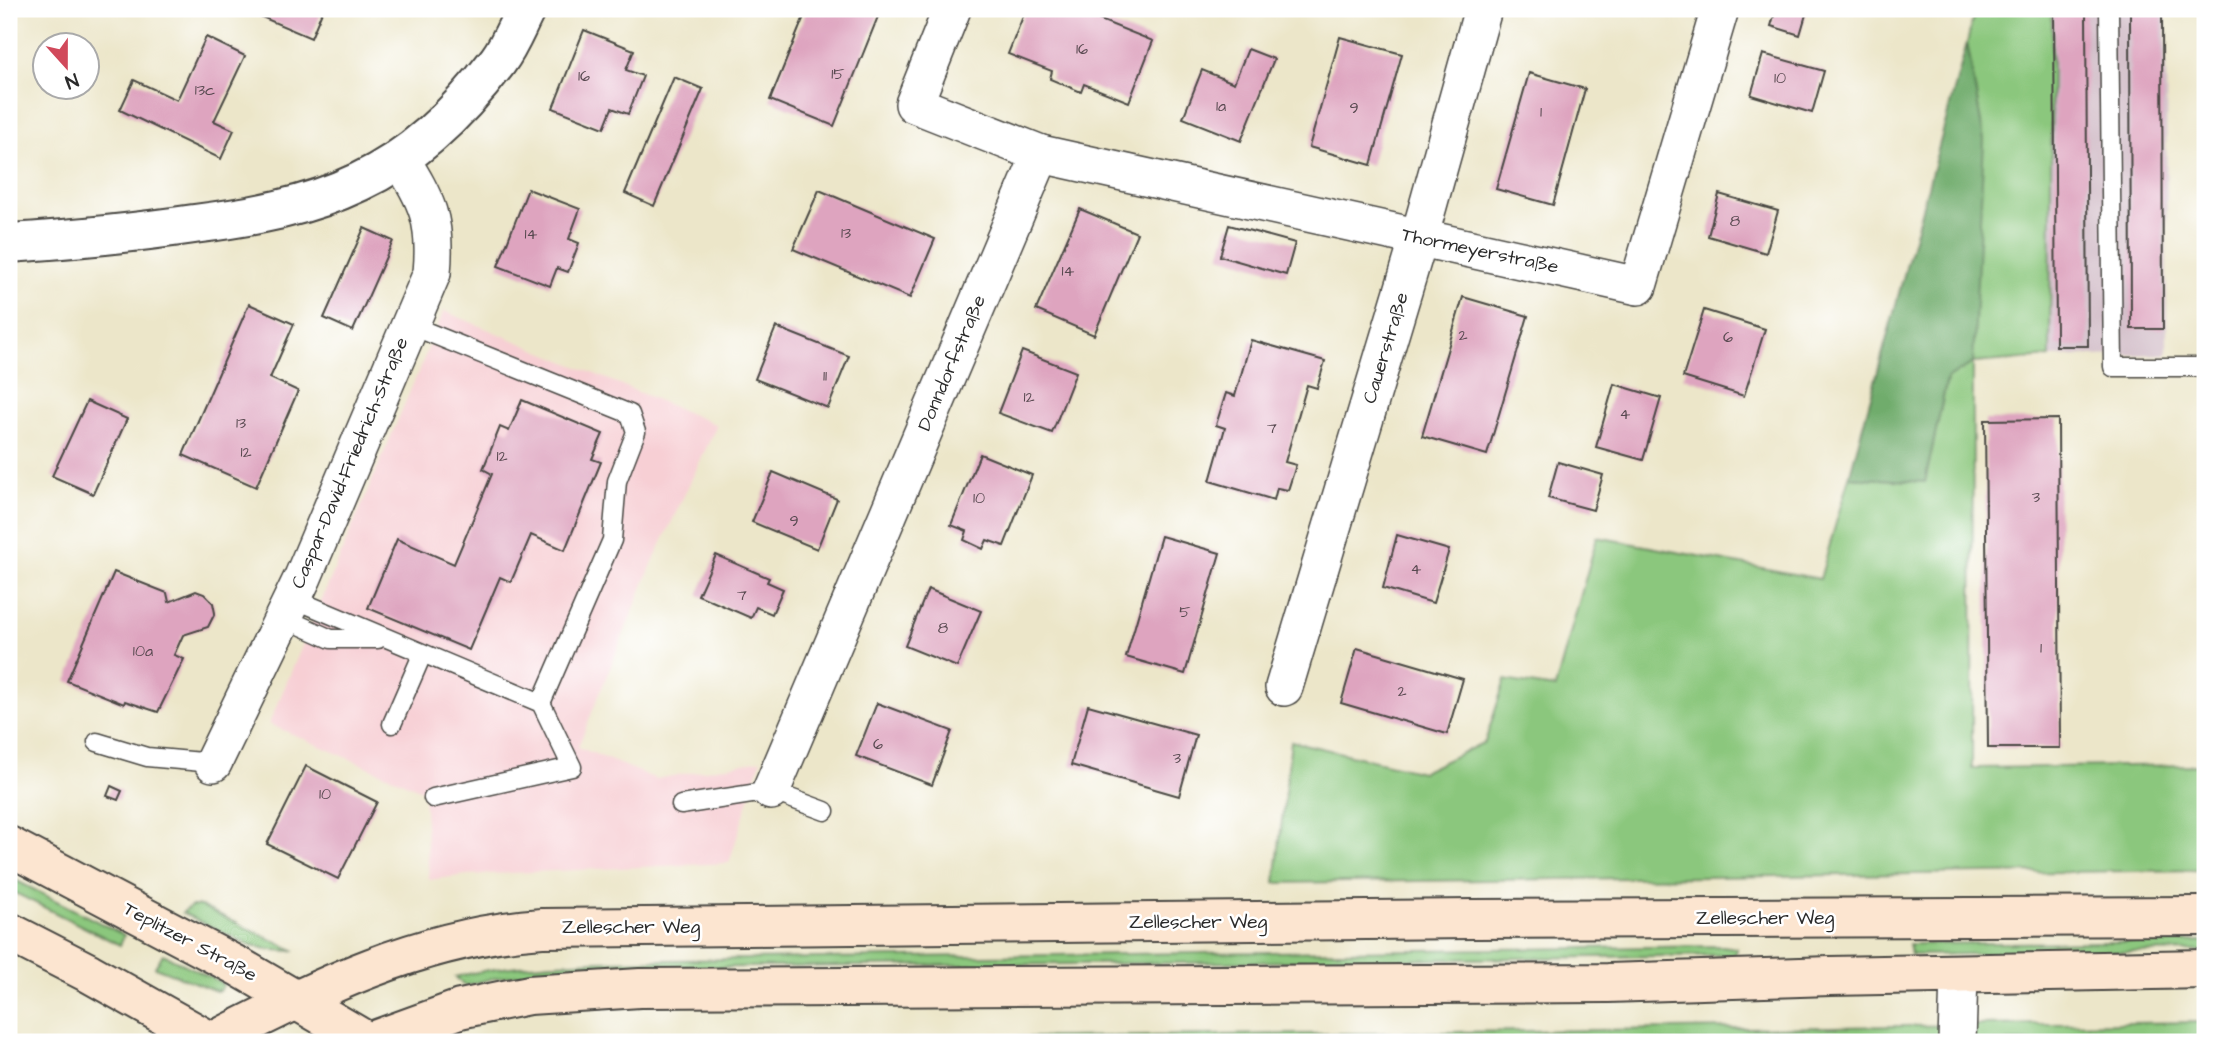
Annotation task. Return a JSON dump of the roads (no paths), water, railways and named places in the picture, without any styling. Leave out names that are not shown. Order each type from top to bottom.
[{"type":"main road","name":"Teplitzer Straße","points":[[9,846],[241,968],[369,1042]]},
{"type":"main road","name":"Zellescher Weg","points":[[212,1042],[295,999],[374,966],[435,946],[509,930],[1487,919],[2205,916]]},
{"type":"main road","points":[[9,932],[212,1042]]},
{"type":"main road","points":[[369,1042],[460,1009],[529,995],[640,988],[1608,983],[2205,969]]},
{"type":"street","points":[[9,243],[113,236],[250,217],[307,203],[360,182],[433,134],[462,104],[500,59],[526,9]]},
{"type":"street","points":[[952,9],[914,104],[1041,154]]},
{"type":"street","name":"Cauerstraße","points":[[1284,687],[1419,238],[1483,9]]},
{"type":"street","name":"Thormeyerstraße","points":[[1041,154],[1638,286],[1720,9]]},
{"type":"street","name":"Donndorfstraße","points":[[771,791],[1041,154]]},
{"type":"street","name":"Caspar-David-Friedrich-Straße","points":[[213,763],[288,608],[432,273],[435,244],[430,216],[420,191],[400,158]]},
{"type":"street","points":[[1957,1042],[1959,974]]},
{"type":"lane","points":[[2109,9],[2113,367],[2205,367]]},
{"type":"lane","points":[[410,325],[630,414],[636,432],[617,481],[612,540],[541,704]]},
{"type":"lane","points":[[288,608],[331,639],[385,639],[541,704],[572,767],[433,798]]},
{"type":"lane","points":[[392,724],[422,655]]},
{"type":"lane","points":[[97,742],[147,757],[213,763]]},
{"type":"lane","points":[[681,805],[771,791],[825,811]]}]
